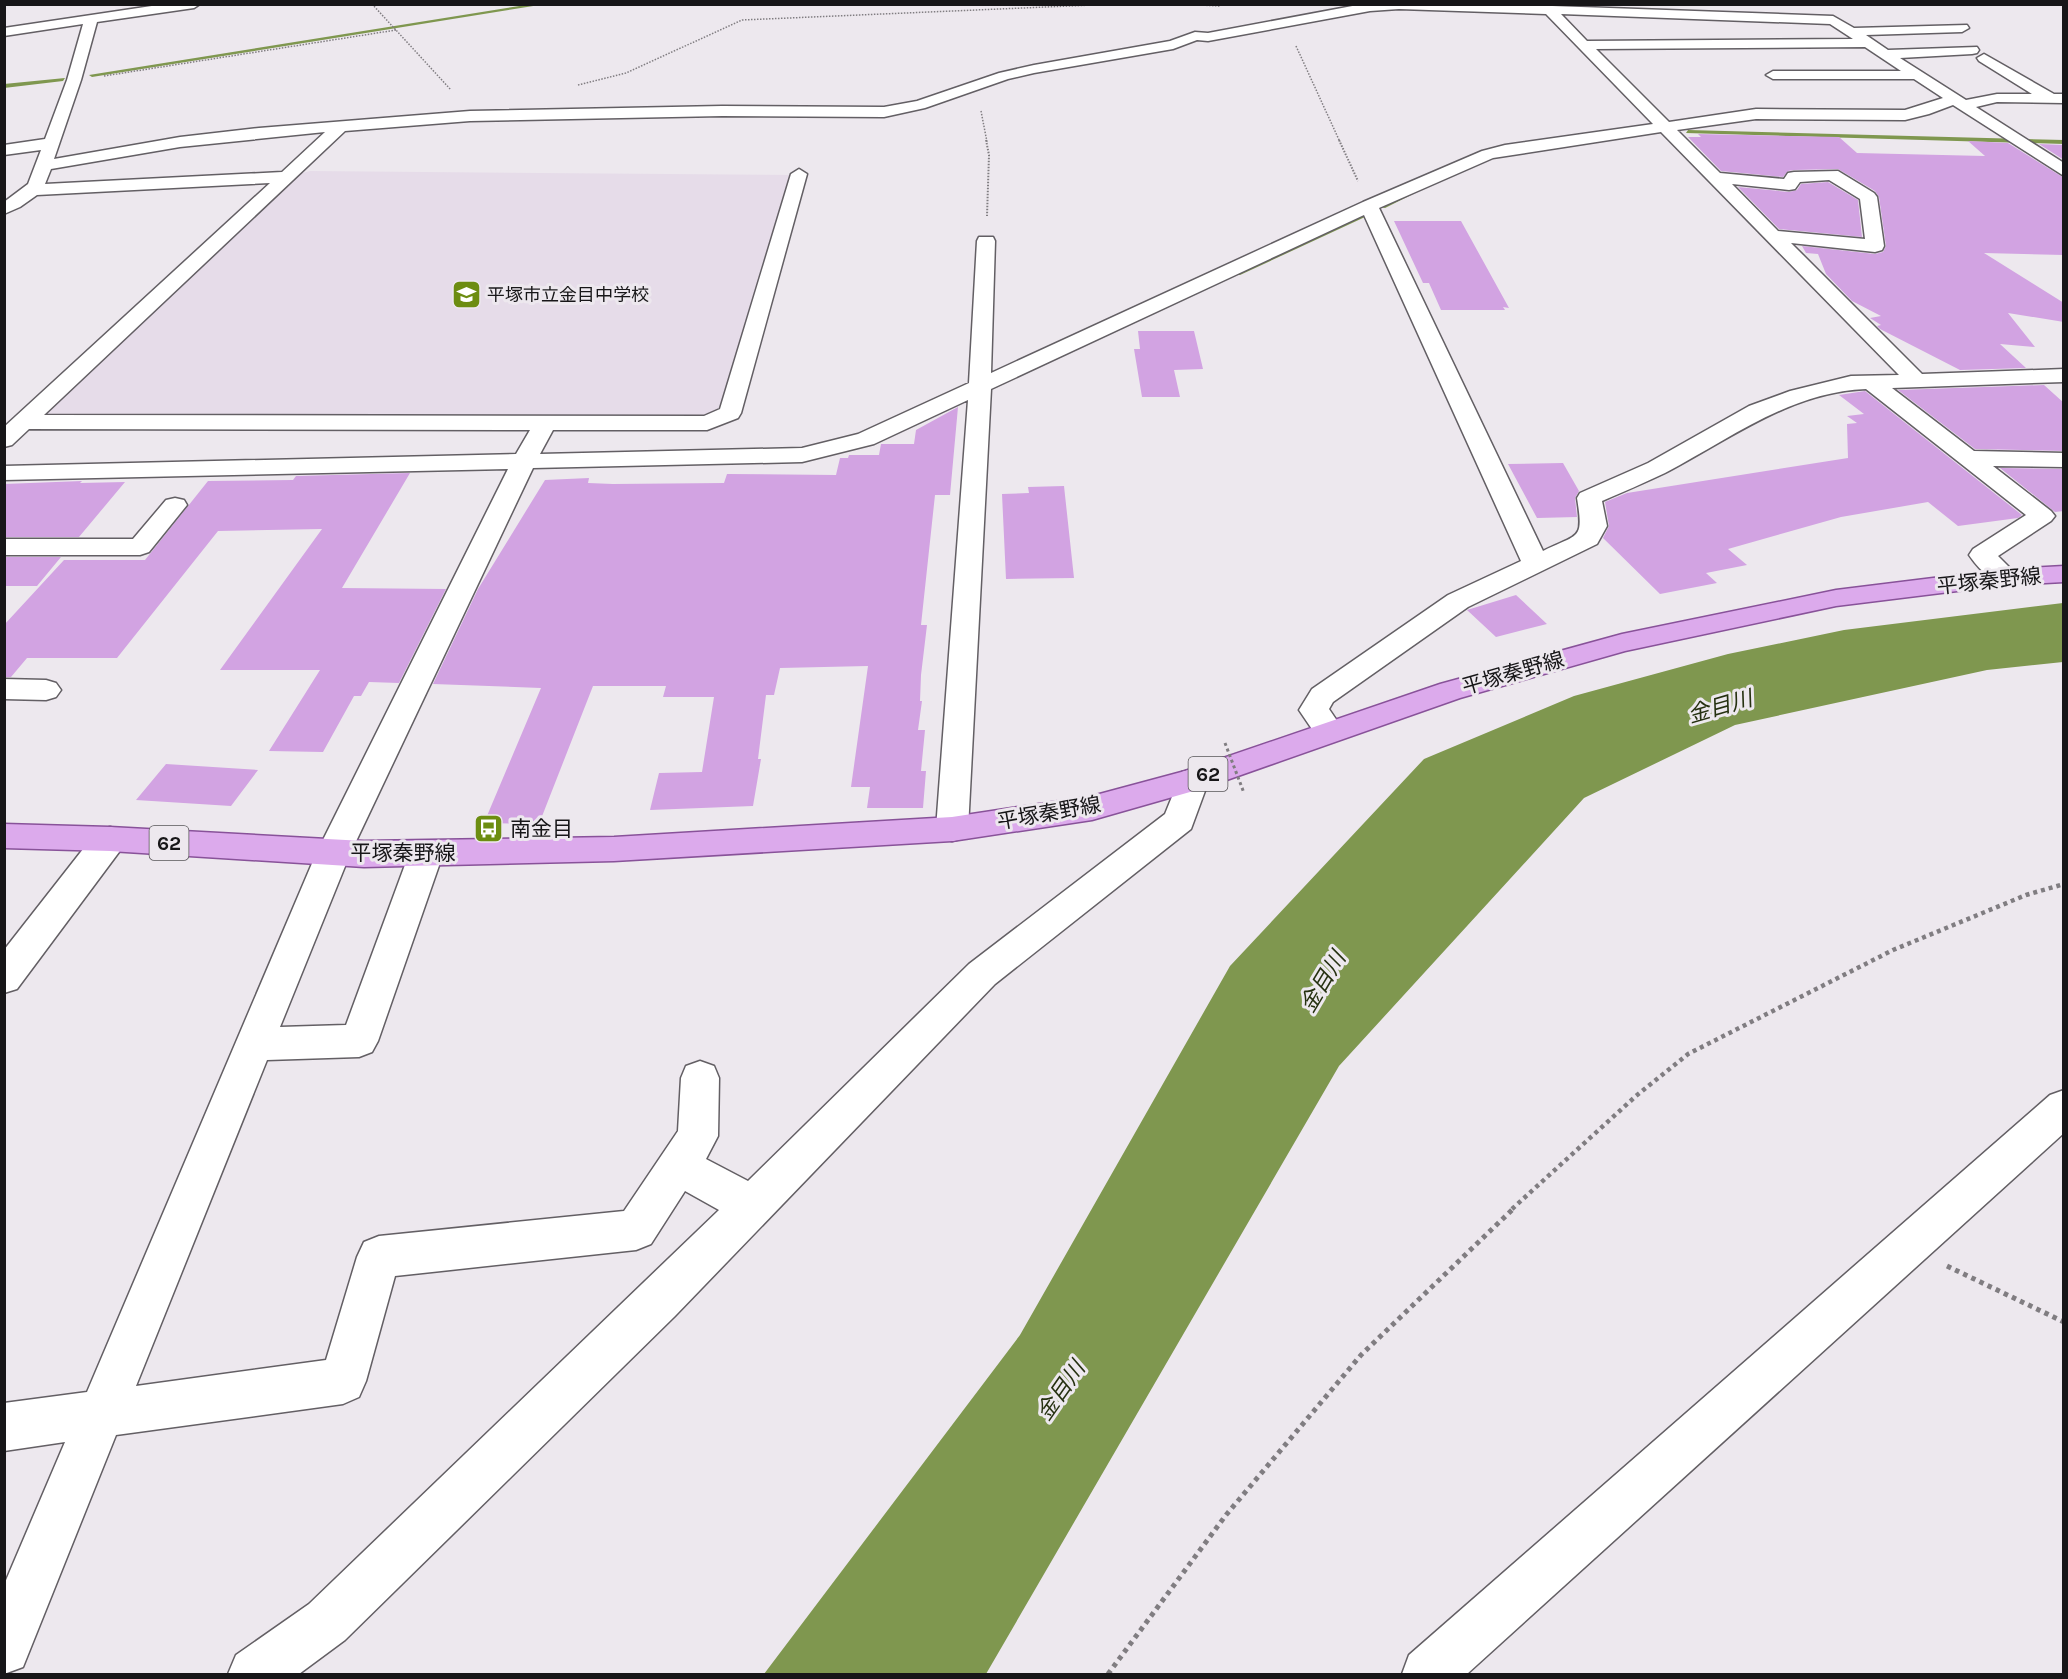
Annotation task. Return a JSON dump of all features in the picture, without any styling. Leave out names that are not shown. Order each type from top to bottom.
[{"type":"main road","name":"平塚秦野線","points":[[4,836],[110,839],[333,854],[426,854],[614,849],[952,829],[1092,808],[1193,780],[1329,730],[1450,691],[1622,642],[1836,598],[2006,578],[2064,574]]},
{"type":"street","points":[[4,32],[194,4]]},
{"type":"street","points":[[45,165],[180,142],[470,116],[722,111],[884,112],[920,105],[1034,69],[1173,45],[1195,36],[1208,37],[1370,7],[1399,5],[1550,11],[1838,16],[1852,32],[2064,171]]},
{"type":"street","points":[[1550,11],[1719,178],[1916,380]]},
{"type":"street","points":[[33,190],[45,165],[74,80],[91,20]]},
{"type":"street","points":[[1852,32],[1962,28]]},
{"type":"street","points":[[1586,45],[1870,44]]},
{"type":"street","points":[[1888,54],[1978,54],[2057,99]]},
{"type":"street","points":[[1773,75],[1919,75]]},
{"type":"street","points":[[4,473],[524,461],[738,459],[802,455],[866,439],[1370,206],[1488,154],[1756,114],[1905,115],[1959,102],[1997,98],[2057,99]]},
{"type":"street","points":[[4,440],[341,126]]},
{"type":"street","points":[[4,150],[52,144]]},
{"type":"street","points":[[25,422],[707,423],[730,413],[799,174]]},
{"type":"street","points":[[1719,178],[1789,185],[1794,177],[1832,175],[1868,197],[1875,246],[1774,236]]},
{"type":"street","points":[[4,208],[33,190],[288,177]]},
{"type":"street","points":[[1370,206],[1536,564]]},
{"type":"street","points":[[952,829],[980,387],[986,242]]},
{"type":"street","points":[[1329,730],[1314,710],[1322,696],[1458,601],[1588,539],[1594,526],[1589,498],[1656,468],[1757,411],[1798,396],[1851,383],[2064,375]]},
{"type":"street","points":[[1871,382],[2042,516],[1982,555],[2006,578]]},
{"type":"street","points":[[4,1648],[104,1412],[253,1044],[333,854],[524,461],[545,423]]},
{"type":"street","points":[[1969,458],[2064,460]]},
{"type":"street","points":[[4,547],[140,547],[175,505]]},
{"type":"street","points":[[4,690],[46,690]]},
{"type":"street","points":[[255,1674],[327,1622],[659,1300],[982,974],[1179,821],[1193,780]]},
{"type":"street","points":[[4,978],[110,839]]},
{"type":"street","points":[[253,1044],[359,1041],[426,854]]},
{"type":"street","points":[[4,1427],[343,1381],[379,1257],[636,1230],[698,1136],[700,1078]]},
{"type":"street","points":[[1428,1674],[2064,1107]]},
{"type":"street","points":[[679,1166],[753,1206]]},
{"type":"path","points":[[372,4],[456,97]]},
{"type":"path","points":[[571,87],[626,73],[742,20],[1116,4]]},
{"type":"path","points":[[1179,4],[1223,6]]},
{"type":"path","points":[[1285,23],[1370,206]]},
{"type":"path","points":[[74,80],[394,29]]},
{"type":"path","points":[[970,88],[977,92],[989,155],[986,242]]},
{"type":"path","points":[[1225,743],[1245,792]]},
{"type":"path","points":[[1108,1674],[1226,1515],[1361,1355],[1505,1216],[1636,1096],[1688,1054],[1893,950],[2026,895],[2064,884]]},
{"type":"path","points":[[1906,1246],[2064,1322]]},
{"type":"shaded area","name":"平塚市立金目中学校","points":[[310,171],[793,175],[721,411],[712,415],[49,418],[46,414],[299,174]]},
{"type":"water","name":"金目川","points":[[2063,603],[2063,662],[1987,670],[1735,725],[1584,798],[1339,1066],[986,1674],[764,1674],[1020,1335],[1230,966],[1424,759],[1574,696],[1728,654],[1844,630]]},
{"type":"building","points":[[1698,134],[1839,137],[1857,153],[1985,156],[1968,141],[2008,143],[2064,178],[2064,255],[1984,253],[2064,303],[2064,322],[2008,313],[2035,347],[2000,344],[2026,368],[1960,370],[1880,329],[1877,326],[1881,325],[1870,318],[1881,316],[1852,301],[1826,274],[1818,254],[1806,253],[1802,246],[1875,254],[1883,252],[1886,246],[1879,197],[1875,191],[1838,169],[1794,170],[1788,171],[1783,177],[1721,171],[1688,137],[1701,137]]},
{"type":"building","points":[[2039,144],[2064,145],[2064,160]]},
{"type":"building","points":[[1828,182],[1858,200],[1862,237],[1779,229],[1738,187],[1789,192],[1797,190],[1801,184]]},
{"type":"building","points":[[1394,221],[1461,221],[1509,308],[1503,307],[1505,310],[1441,310],[1429,283],[1423,283]]},
{"type":"building","points":[[1138,331],[1194,331],[1203,369],[1174,370],[1180,397],[1142,397],[1134,349],[1140,349]]},
{"type":"building","points":[[2044,385],[2064,403],[2064,451],[1975,449],[1898,390]]},
{"type":"building","points":[[1865,391],[2022,515],[2018,518],[1958,526],[1928,502],[1841,517],[1728,549],[1747,565],[1706,573],[1717,583],[1660,594],[1603,538],[1609,526],[1605,502],[1627,493],[1848,458],[1847,424],[1857,423],[1847,416],[1864,414],[1839,395]]},
{"type":"building","points":[[958,407],[950,495],[935,495],[921,625],[927,625],[918,730],[925,730],[921,771],[926,771],[923,808],[867,808],[870,787],[851,787],[868,666],[780,668],[774,695],[766,695],[758,759],[761,759],[753,806],[650,810],[659,773],[702,772],[714,697],[663,697],[666,686],[593,686],[539,824],[484,823],[541,688],[433,684],[478,589],[545,480],[589,478],[588,483],[613,484],[724,483],[727,474],[836,475],[840,458],[848,458],[849,455],[879,455],[881,444],[914,444],[916,430]]},
{"type":"building","points":[[1563,463],[1579,491],[1575,498],[1577,517],[1537,518],[1508,464]]},
{"type":"building","points":[[2000,468],[2064,469],[2064,511],[2055,512]]},
{"type":"building","points":[[410,473],[342,588],[446,589],[399,683],[369,682],[361,696],[354,696],[323,752],[269,751],[320,670],[220,670],[322,529],[218,531],[117,658],[27,658],[11,677],[4,677],[4,625],[64,560],[145,560],[208,481],[293,480],[296,476]]},
{"type":"building","points":[[82,481],[80,483],[125,482],[79,537],[4,537],[4,484]]},
{"type":"building","points":[[1064,486],[1074,578],[1006,579],[1002,494],[1029,493],[1028,487]]},
{"type":"building","points":[[4,557],[61,557],[37,586],[4,586]]},
{"type":"building","points":[[1516,595],[1547,624],[1496,637],[1467,610]]},
{"type":"building","points":[[166,764],[258,770],[231,806],[136,800]]},
{"type":"waterway","points":[[92,75],[544,4]]},
{"type":"waterway","points":[[4,86],[63,79]]},
{"type":"waterway","points":[[1688,132],[2064,142]]},
{"type":"waterway","points":[[1383,207],[1411,193]]},
{"type":"waterway","points":[[1238,274],[1363,216]]},
{"type":"place","name":"平塚市立金目中学校","points":[[466,295]]},
{"type":"place","name":"南金目","points":[[489,829]]}]
